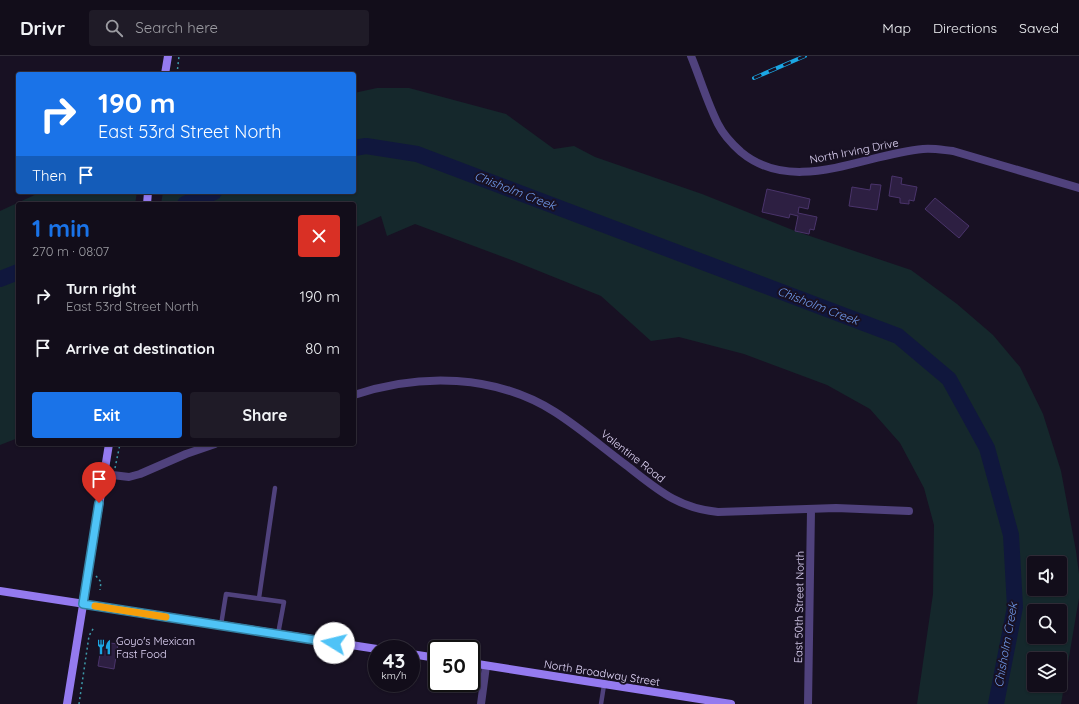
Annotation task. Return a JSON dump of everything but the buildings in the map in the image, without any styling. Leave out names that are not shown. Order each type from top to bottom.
[{"type":"main road","points":[[166,72],[168,56]]},
{"type":"main road","points":[[67,704],[109,446]]},
{"type":"main road","points":[[0,591],[368,648]]},
{"type":"main road","name":"North Broadway Street","points":[[480,665],[727,704]]},
{"type":"street","name":"North Irving Drive","points":[[691,56],[718,125],[736,148],[760,165],[783,171],[814,171],[916,150],[938,149],[953,151],[1079,188]]},
{"type":"street","name":"Valentine Road","points":[[356,395],[391,386],[436,380],[455,380],[502,389],[524,396],[555,412],[573,424],[663,493],[682,504],[700,510],[718,512],[856,509],[909,511]]},
{"type":"street","points":[[104,474],[129,477],[209,446]]},
{"type":"street","name":"East 50th Street North","points":[[808,704],[811,510]]},
{"type":"street","points":[[481,704],[486,666]]},
{"type":"lane","points":[[259,598],[275,488]]},
{"type":"lane","points":[[221,625],[226,594],[259,598],[284,602],[278,634]]},
{"type":"lane","points":[[601,704],[604,685]]},
{"type":"path","points":[[177,72],[179,56]]},
{"type":"path","points":[[79,704],[89,636],[94,628]]},
{"type":"green space","points":[[377,88],[409,88],[506,114],[554,149],[574,146],[595,157],[702,194],[795,231],[911,270],[957,304],[993,335],[1020,367],[1043,414],[1061,471],[1076,551],[1079,574],[1079,598],[1067,669],[1067,652],[1027,652],[1027,692],[1063,692],[1061,704],[917,704],[933,594],[934,525],[924,488],[900,443],[870,409],[827,385],[744,354],[679,337],[651,341],[601,296],[514,261],[415,224],[387,236],[381,216],[356,227],[356,202],[161,202],[163,194],[356,194],[356,93]]},
{"type":"green space","points":[[37,194],[137,194],[135,202],[19,202]]},
{"type":"green space","points":[[16,204],[16,439],[0,445],[0,211]]},
{"type":"waterway","name":"Chisholm Creek","points":[[356,148],[366,146],[417,154],[898,336],[949,379],[987,448],[1011,535],[1015,607],[996,704]]},
{"type":"waterway","name":"Chisholm Creek","points":[[190,202],[209,194]]},
{"type":"waterway","name":"Chisholm Creek","points":[[0,279],[16,273]]},
{"type":"railway","points":[[754,78],[805,56]]},
{"type":"slow traffic","points":[[95,606],[166,617]]},
{"type":"place","name":"Goyo's Mexican Fast Food","points":[[104,647]]},
{"type":"route","points":[[99,503],[83,604],[334,643]]}]
